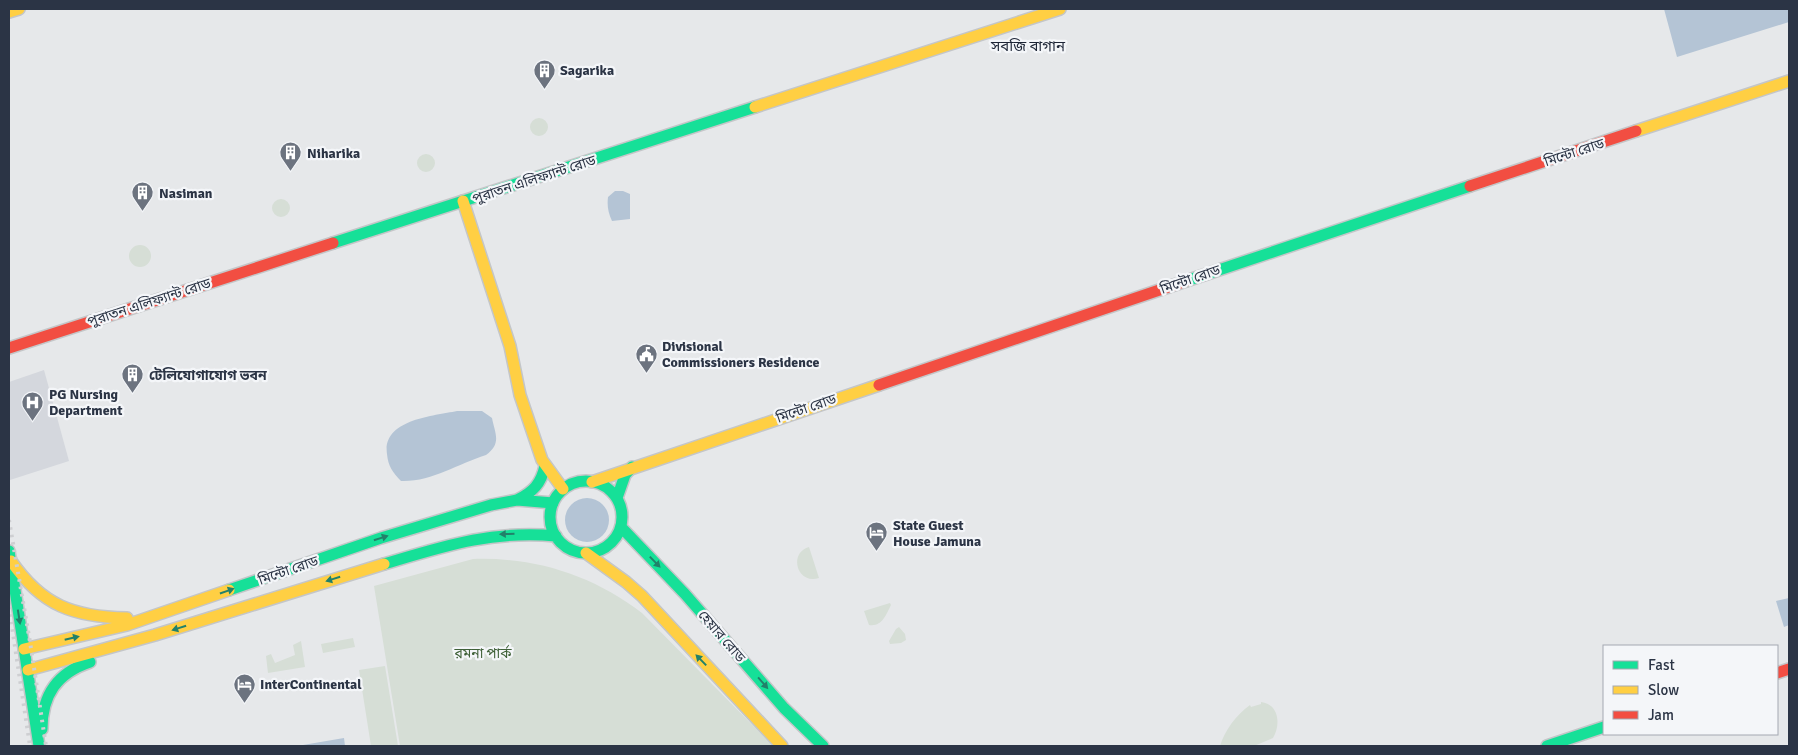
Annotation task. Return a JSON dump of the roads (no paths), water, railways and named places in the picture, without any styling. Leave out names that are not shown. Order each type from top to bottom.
[{"type":"main road","points":[[9,12],[19,9]]},
{"type":"main road","name":"পুরাতন এলিফ্যান্ট রোড","points":[[9,348],[1060,9]]},
{"type":"main road","name":"মিন্টো রোড","points":[[592,482],[1374,217],[1789,81]]},
{"type":"main road","points":[[463,201],[510,346],[520,395],[542,460],[563,489]]},
{"type":"main road","points":[[517,500],[539,486],[545,466]]},
{"type":"main road","points":[[617,498],[625,475],[632,467]]},
{"type":"main road","points":[[586,553],[608,546],[614,540],[621,526],[621,507],[617,498],[602,485],[592,482],[577,482],[563,489],[553,503],[550,514],[551,525],[556,536],[569,548],[586,553],[642,596],[782,746]]},
{"type":"main road","name":"মিন্টো রোড","points":[[20,651],[127,625],[381,538],[490,505],[517,500],[553,503]]},
{"type":"main road","name":"হেয়ার রোড","points":[[621,526],[685,594],[784,708],[823,746]]},
{"type":"main road","name":"মিন্টো রোড","points":[[23,670],[156,636],[317,583],[459,541],[498,534],[533,533],[556,536]]},
{"type":"main road","points":[[9,555],[23,579],[41,595],[74,613],[108,618],[151,617]]},
{"type":"main road","points":[[9,555],[20,651],[39,746]]},
{"type":"main road","points":[[39,746],[43,706],[52,690],[64,677],[85,663],[148,644],[156,636]]},
{"type":"main road","points":[[1548,746],[1603,727]]},
{"type":"water","points":[[1664,9],[1789,9],[1789,22],[1677,57]]},
{"type":"water","points":[[615,191],[623,191],[630,194],[630,219],[612,221],[608,209],[608,197]]},
{"type":"water","points":[[457,411],[482,411],[492,418],[496,442],[491,451],[486,455],[434,476],[412,481],[401,481],[388,462],[388,443],[392,434],[400,427],[411,422]]},
{"type":"water","points":[[591,498],[603,504],[608,511],[608,529],[603,536],[596,541],[583,542],[575,539],[568,532],[565,516],[568,508],[575,501]]},
{"type":"water","points":[[1789,598],[1789,625],[1784,627],[1776,601]]},
{"type":"water","points":[[344,738],[345,746],[303,745]]},
{"type":"railway","points":[[9,520],[46,746]]},
{"type":"railway","points":[[9,607],[30,746]]},
{"type":"place","name":"Sagarika","points":[[544,89]]},
{"type":"place","name":"Niharika","points":[[291,172]]},
{"type":"place","name":"Nasiman","points":[[143,212]]},
{"type":"place","name":"Divisional Commissioners Residence","points":[[646,373]]},
{"type":"place","name":"টেলিযোগাযোগ ভবন","points":[[133,394]]},
{"type":"place","name":"PG Nursing Department","points":[[33,421]]},
{"type":"place","name":"State Guest House Jamuna","points":[[877,552]]},
{"type":"place","name":"InterContinental","points":[[244,703]]},
{"type":"district","name":"সবজি বাগান","points":[[1028,46]]},
{"type":"park label","name":"রমনা পার্ক","points":[[483,653]]}]
